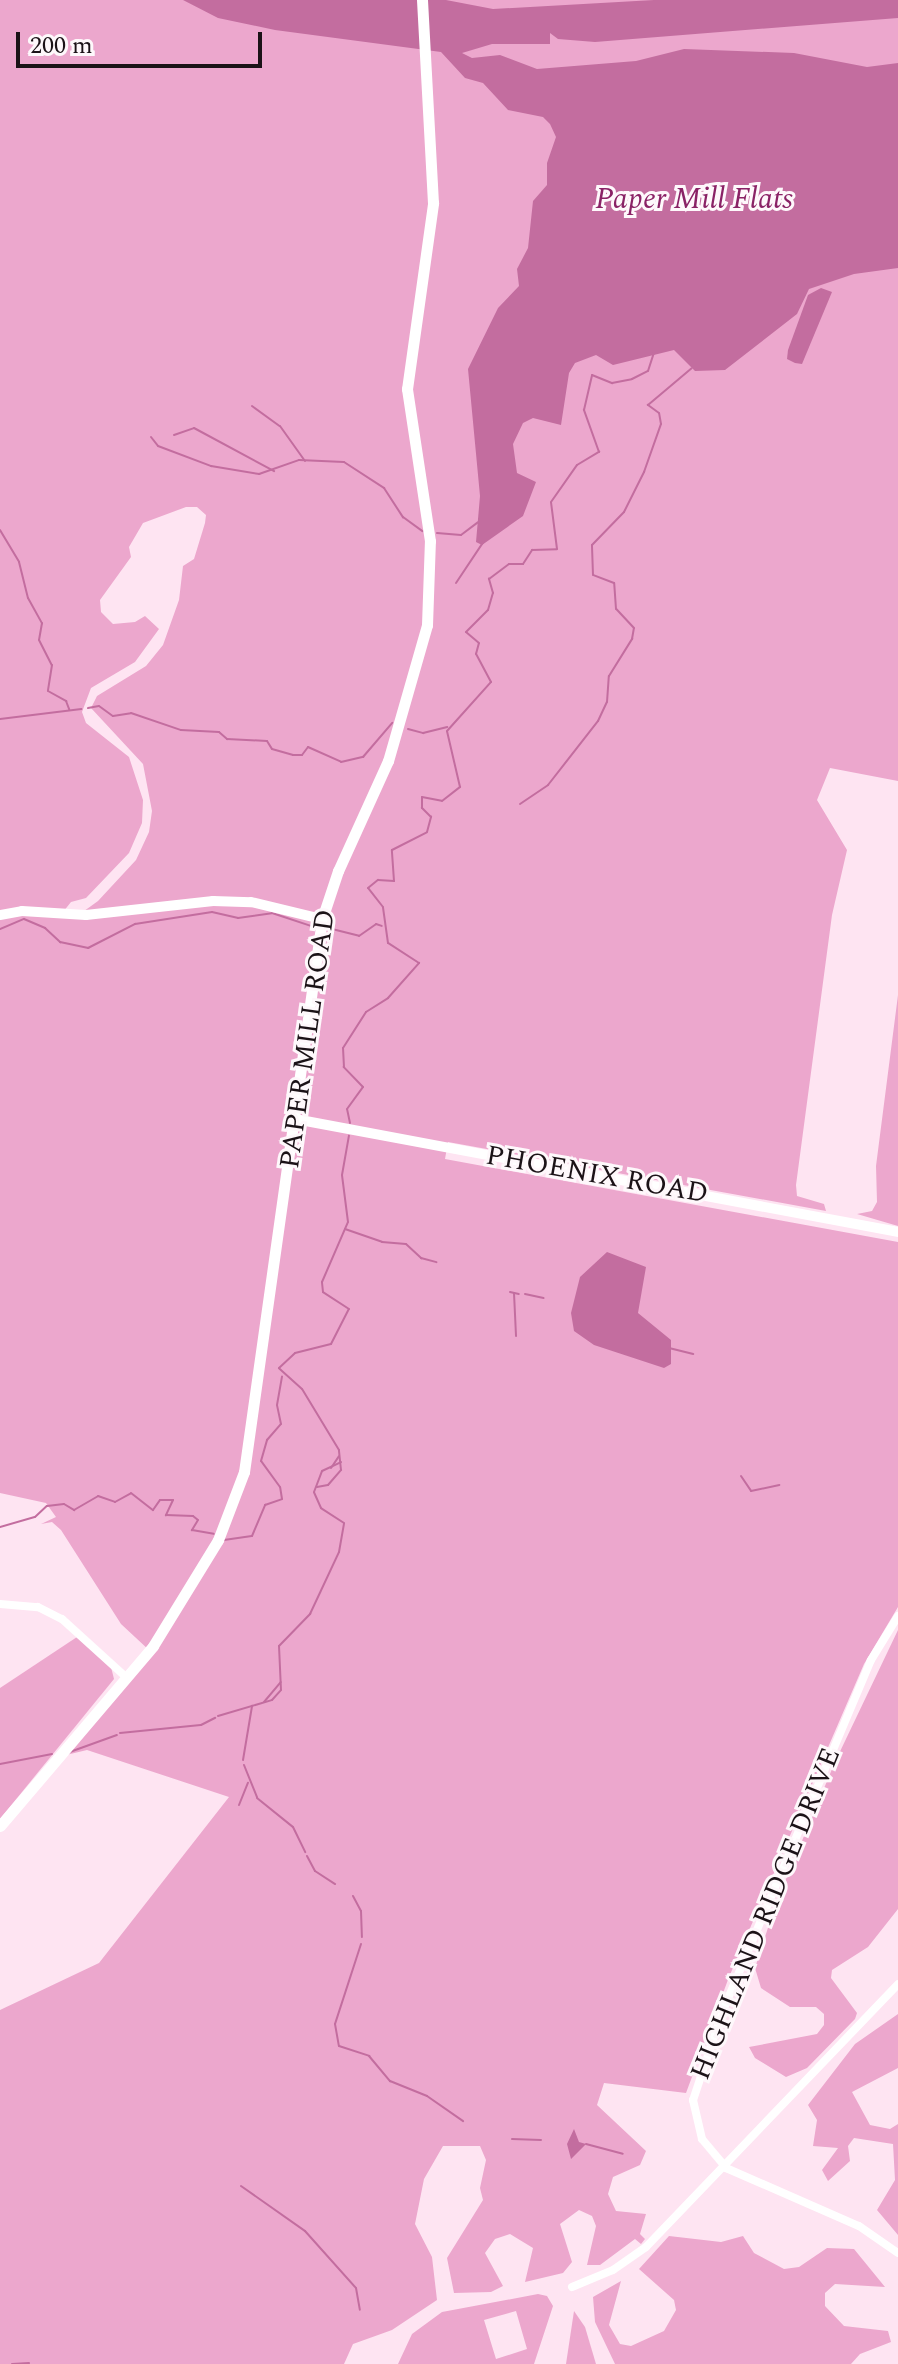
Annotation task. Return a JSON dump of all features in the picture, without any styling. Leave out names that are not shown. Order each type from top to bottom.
[{"type":"main road","name":"PAPER MILL ROAD","points":[[0,1826],[68,1740],[127,1678],[203,1567],[239,1491],[322,919],[338,871],[388,761],[427,625],[430,541],[407,389],[432,223],[422,0]]},
{"type":"street","points":[[0,915],[22,911],[86,915],[226,901],[251,902],[322,919]]},
{"type":"street","name":"PHOENIX ROAD","points":[[295,1119],[898,1232]]},
{"type":"street","points":[[0,1604],[38,1607],[62,1619],[127,1678]]},
{"type":"street","name":"HIGHLAND RIDGE DRIVE","points":[[726,2168],[698,2127],[693,2100],[699,2075],[871,1660],[898,1616]]},
{"type":"street","points":[[572,2287],[627,2261],[726,2168],[898,1984]]},
{"type":"street","points":[[726,2168],[859,2226],[898,2253]]},
{"type":"shaded area","points":[[0,0],[898,0],[898,781],[830,768],[817,800],[847,850],[832,915],[796,1185],[797,1196],[824,1204],[826,1211],[448,1142],[445,1159],[898,1242],[898,1607],[864,1664],[729,1977],[686,2093],[604,2083],[597,2105],[646,2151],[640,2165],[613,2177],[608,2194],[616,2211],[646,2214],[640,2234],[645,2239],[641,2244],[635,2239],[600,2265],[587,2265],[596,2226],[592,2216],[579,2210],[560,2224],[572,2262],[563,2273],[525,2282],[533,2248],[510,2234],[495,2239],[485,2253],[503,2286],[491,2292],[454,2293],[447,2258],[483,2200],[480,2188],[486,2160],[480,2146],[443,2146],[424,2179],[415,2224],[432,2257],[437,2300],[392,2330],[353,2344],[344,2364],[0,2364],[0,2010],[99,1963],[229,1797],[87,1750],[66,1755],[162,1642],[150,1651],[121,1624],[61,1530],[52,1522],[41,1524],[56,1517],[46,1503],[0,1493]],"holes":[[[186,507],[197,507],[206,515],[205,523],[194,559],[183,566],[179,600],[163,645],[146,666],[97,696],[91,708],[143,764],[152,811],[149,832],[136,860],[98,901],[80,914],[63,912],[71,902],[86,898],[129,853],[142,823],[143,800],[129,757],[86,723],[82,712],[91,688],[135,662],[159,629],[145,616],[135,622],[113,624],[101,612],[100,600],[131,557],[129,547],[143,523]]]},
{"type":"shaded area","points":[[898,995],[898,1226],[857,1214],[872,1211],[877,1202],[876,1166]]},
{"type":"shaded area","points":[[898,1630],[898,1909],[868,1947],[832,1970],[831,1978],[857,2013],[855,2019],[807,2068],[786,2077],[755,2058],[749,2047],[817,2034],[824,2025],[824,2014],[816,2007],[790,2007],[761,1988],[755,1968],[776,1903],[835,1762]]},
{"type":"shaded area","points":[[77,1637],[111,1667],[114,1679],[0,1819],[0,1688]]},
{"type":"shaded area","points":[[898,2014],[898,2068],[852,2092],[870,2125],[890,2129],[898,2124],[898,2235],[877,2210],[895,2180],[893,2144],[854,2138],[848,2146],[850,2161],[828,2181],[822,2170],[838,2148],[813,2146],[817,2120],[808,2105],[855,2044]]},
{"type":"shaded area","points":[[669,2236],[721,2242],[743,2236],[754,2253],[784,2269],[799,2267],[827,2248],[854,2249],[885,2287],[835,2284],[825,2293],[825,2306],[844,2326],[888,2331],[891,2342],[860,2354],[851,2364],[615,2364],[595,2322],[593,2297],[621,2281],[609,2325],[620,2344],[631,2346],[664,2331],[676,2310],[674,2300],[639,2269]]},
{"type":"shaded area","points":[[538,2294],[547,2296],[553,2306],[534,2364],[398,2364],[412,2334],[442,2312]],"holes":[[[516,2311],[527,2349],[496,2359],[484,2320]]]},
{"type":"shaded area","points":[[574,2311],[585,2327],[596,2364],[566,2364]]},
{"type":"water","name":"Paper Mill Flats","points":[[183,0],[446,0],[493,9],[654,0],[898,0],[898,18],[595,42],[558,39],[550,33],[550,44],[492,44],[462,53],[472,58],[500,55],[537,69],[636,61],[684,49],[794,53],[867,67],[898,63],[898,268],[854,274],[809,289],[797,314],[725,370],[695,371],[674,350],[613,365],[596,355],[575,363],[569,373],[561,425],[533,418],[523,423],[513,444],[517,473],[536,482],[523,516],[482,545],[476,542],[480,496],[468,369],[498,308],[519,286],[517,269],[528,248],[533,201],[547,185],[547,163],[556,137],[550,124],[543,117],[508,110],[483,83],[465,78],[441,52],[275,30],[218,18]]},
{"type":"water","points":[[821,288],[832,292],[802,364],[795,363],[787,359],[788,350],[808,295]]},
{"type":"water","points":[[607,1252],[646,1267],[638,1313],[671,1340],[671,1364],[664,1368],[594,1345],[574,1331],[571,1313],[580,1277]]},
{"type":"water","points":[[574,2129],[579,2142],[586,2144],[571,2159],[567,2144]]},
{"type":"waterway","points":[[350,1123],[347,1109],[363,1087],[344,1067],[343,1048],[366,1012],[388,998],[419,963],[388,943],[383,907],[368,888],[378,880],[394,881],[392,850],[427,832],[431,817],[422,808],[422,797],[442,801],[460,787],[447,731],[491,682],[476,654],[479,643],[466,632],[488,610],[493,593],[489,579],[509,564],[523,564],[532,550],[557,549],[551,502],[577,465],[599,452],[584,410],[592,375],[612,383],[632,379],[648,371],[654,353]]},
{"type":"waterway","points":[[520,804],[548,785],[598,721],[607,702],[609,676],[632,639],[634,628],[616,609],[614,583],[593,575],[592,545],[624,512],[644,472],[661,424],[659,413],[648,405],[692,368]]},
{"type":"waterway","points":[[252,406],[280,426],[305,461]]},
{"type":"waterway","points":[[174,435],[194,428],[274,471]]},
{"type":"waterway","points":[[151,437],[158,446],[211,466],[259,474],[299,460],[344,462],[384,488],[403,517],[422,531]]},
{"type":"waterway","points":[[437,533],[461,535],[478,522]]},
{"type":"waterway","points":[[0,530],[19,562],[28,598],[42,623],[39,640],[52,665],[48,691],[66,701],[69,709]]},
{"type":"waterway","points":[[456,583],[484,541]]},
{"type":"waterway","points":[[88,708],[99,706],[113,716],[131,713],[181,730],[219,732],[227,739],[267,741],[272,749],[293,755],[302,755],[308,747],[341,762],[363,757],[392,723]]},
{"type":"waterway","points":[[0,719],[81,709]]},
{"type":"waterway","points":[[408,729],[423,733],[447,727]]},
{"type":"waterway","points":[[0,929],[24,919],[45,928],[60,942],[88,948],[135,924],[212,912],[238,918],[272,913],[314,927]]},
{"type":"waterway","points":[[328,928],[359,936],[376,924],[382,926]]},
{"type":"waterway","points":[[317,1487],[328,1485],[341,1470],[339,1450],[302,1389],[279,1368],[295,1353],[331,1344],[349,1309],[323,1292],[322,1282],[348,1222],[342,1175],[349,1136]]},
{"type":"waterway","points":[[345,1229],[382,1242],[406,1244],[421,1258],[436,1262]]},
{"type":"waterway","points":[[510,1292],[519,1294]]},
{"type":"waterway","points":[[514,1293],[516,1336]]},
{"type":"waterway","points":[[525,1294],[544,1298]]},
{"type":"waterway","points":[[669,1348],[693,1354]]},
{"type":"waterway","points":[[224,1540],[252,1536],[265,1505],[282,1499],[280,1487],[261,1461],[267,1440],[281,1424],[277,1405],[282,1376]]},
{"type":"waterway","points":[[331,1468],[339,1456]]},
{"type":"waterway","points":[[218,1716],[272,1700],[281,1690],[279,1646],[310,1614],[339,1552],[344,1523],[321,1508],[314,1492],[322,1471],[341,1462]]},
{"type":"waterway","points":[[741,1476],[751,1491],[779,1485]]},
{"type":"waterway","points":[[0,1527],[35,1517],[47,1506],[64,1504],[74,1510],[98,1496],[115,1502],[131,1493],[153,1510],[160,1500],[173,1500],[166,1515],[193,1516],[198,1520],[192,1530],[214,1534]]},
{"type":"waterway","points":[[264,1702],[281,1682]]},
{"type":"waterway","points":[[243,1760],[252,1706]]},
{"type":"waterway","points":[[120,1733],[201,1725],[215,1718]]},
{"type":"waterway","points":[[67,1753],[117,1735]]},
{"type":"waterway","points":[[0,1764],[52,1754]]},
{"type":"waterway","points":[[244,1765],[257,1798],[293,1827],[305,1852]]},
{"type":"waterway","points":[[239,1805],[248,1783]]},
{"type":"waterway","points":[[307,1856],[315,1871],[335,1884]]},
{"type":"waterway","points":[[353,1896],[361,1911],[362,1937]]},
{"type":"waterway","points":[[361,1944],[335,2024],[339,2046],[369,2056],[390,2081],[427,2096],[463,2121]]},
{"type":"waterway","points":[[512,2139],[541,2140]]},
{"type":"waterway","points":[[586,2144],[623,2154]]},
{"type":"waterway","points":[[241,2186],[305,2231],[356,2288],[360,2310]]},
{"type":"waterway","points":[[12,2364],[29,2363]]}]
